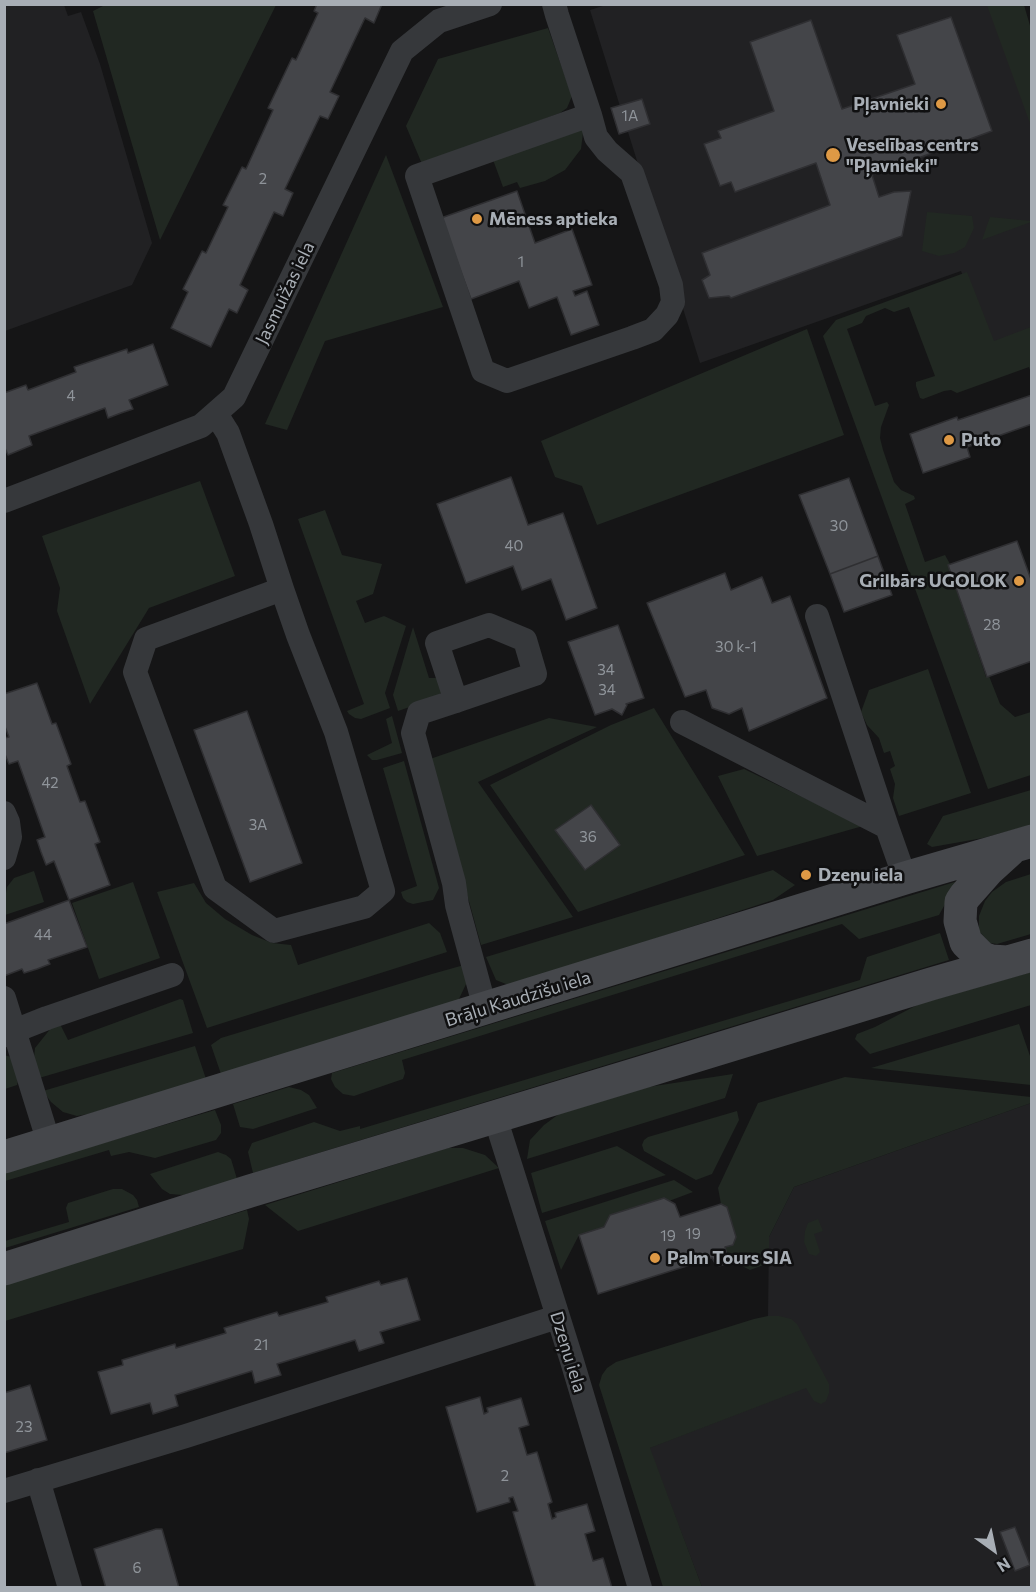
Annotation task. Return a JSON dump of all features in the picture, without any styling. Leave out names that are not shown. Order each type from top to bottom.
[{"type":"street","name":"Jasmuižas iela","points":[[4,501],[201,426],[234,397],[402,51],[439,21],[490,4]]},
{"type":"street","points":[[554,4],[590,115],[596,137],[607,151],[632,173],[671,285],[673,302],[667,315],[653,330],[507,381],[483,371],[417,176],[590,115]]},
{"type":"street","points":[[216,414],[228,433],[298,635],[336,732],[383,891],[364,907],[274,931],[214,888],[135,672],[146,639],[282,589]]},
{"type":"street","points":[[817,616],[905,878]]},
{"type":"street","points":[[456,701],[419,713],[413,733],[485,1008]]},
{"type":"street","points":[[682,722],[887,827]]},
{"type":"street","points":[[4,813],[10,837],[4,858]]},
{"type":"street","points":[[1019,958],[991,961],[982,958],[966,942],[960,921],[961,902],[965,896],[988,870],[1023,844]]},
{"type":"street","name":"Brāļu Kaudzīšu iela","points":[[4,1156],[905,878],[1023,844]]},
{"type":"street","points":[[4,1269],[250,1191],[1019,958]]},
{"type":"street","points":[[10,1033],[172,975]]},
{"type":"street","points":[[4,999],[10,1033],[49,1143]]},
{"type":"street","name":"Dzeņu iela","points":[[495,1117],[572,1360],[640,1587]]},
{"type":"street","points":[[4,1491],[557,1317]]},
{"type":"street","points":[[38,1480],[70,1587]]},
{"type":"shaded area","points":[[107,4],[276,5],[160,240],[93,11]]},
{"type":"shaded area","name":"Veselības centrs \"Pļavnieki\"","points":[[609,4],[1020,5],[1032,39],[1031,333],[989,349],[961,271],[700,363],[590,10]]},
{"type":"shaded area","points":[[4,5],[64,5],[68,16],[81,12],[100,64],[152,243],[132,285],[5,331]]},
{"type":"shaded area","points":[[987,5],[1024,5],[1031,29],[1031,126]]},
{"type":"shaded area","points":[[548,28],[572,96],[567,108],[560,113],[422,164],[406,126],[438,59]]},
{"type":"shaded area","points":[[584,125],[581,149],[565,170],[545,181],[520,188],[517,182],[503,187],[492,157]]},
{"type":"shaded area","points":[[386,155],[443,307],[325,341],[287,430],[265,424]]},
{"type":"shaded area","points":[[927,212],[972,216],[974,228],[965,247],[954,253],[939,256],[922,251]]},
{"type":"shaded area","points":[[990,217],[1031,221],[1031,222],[982,240]]},
{"type":"shaded area","points":[[967,272],[994,341],[1031,327],[1031,373],[1029,367],[957,393],[951,390],[944,391],[923,399],[920,398],[916,382],[935,376],[909,307],[894,312],[885,308],[866,316],[862,323],[847,329],[875,406],[887,402],[889,405],[881,427],[880,438],[894,482],[901,490],[914,496],[915,499],[905,504],[925,562],[945,555],[950,564],[948,565],[986,677],[989,676],[1000,704],[1015,717],[1031,712],[1031,775],[988,789],[823,336],[836,320]]},
{"type":"shaded area","points":[[807,329],[844,435],[597,525],[582,486],[555,477],[541,441]]},
{"type":"shaded area","points":[[200,481],[235,576],[149,608],[90,704],[57,611],[60,588],[42,536]]},
{"type":"shaded area","points":[[325,510],[342,555],[382,564],[373,594],[356,601],[365,623],[384,616],[406,626],[385,693],[390,708],[361,719],[355,718],[347,711],[364,704],[298,519]]},
{"type":"shaded area","points":[[413,627],[429,678],[436,678],[442,684],[441,693],[436,698],[398,711],[393,695]]},
{"type":"shaded area","points":[[928,669],[971,793],[899,816],[893,798],[895,784],[890,769],[895,766],[890,751],[884,753],[879,738],[867,725],[861,712],[869,690]]},
{"type":"shaded area","points":[[654,708],[745,855],[578,912],[490,785],[611,725]]},
{"type":"shaded area","points":[[392,716],[402,753],[372,760],[367,755],[392,743],[386,719]]},
{"type":"shaded area","points":[[549,718],[597,727],[478,782],[573,917],[481,945],[430,759]]},
{"type":"shaded area","points":[[404,761],[439,888],[433,900],[413,904],[403,898],[401,892],[417,886],[383,768]]},
{"type":"shaded area","points":[[744,769],[863,826],[757,856],[718,776]]},
{"type":"shaded area","points":[[1031,790],[1031,825],[983,838],[932,847],[927,844],[943,816]]},
{"type":"shaded area","points":[[773,870],[795,885],[773,900],[511,986],[496,980],[486,957]]},
{"type":"shaded area","points":[[34,871],[44,902],[5,915],[7,887],[14,878]]},
{"type":"shaded area","points":[[1031,874],[1031,934],[997,944],[990,943],[979,931],[979,916],[985,901],[992,892],[1006,882]]},
{"type":"shaded area","points":[[958,881],[939,915],[859,939],[842,924],[402,1060],[405,1073],[403,1079],[354,1096],[343,1094],[335,1087],[331,1079],[332,1073]]},
{"type":"shaded area","points":[[133,882],[160,958],[99,979],[72,903]]},
{"type":"shaded area","points":[[194,883],[206,903],[225,919],[252,935],[272,943],[291,945],[298,965],[429,923],[440,933],[447,952],[207,1028],[157,892]]},
{"type":"shaded area","points":[[940,933],[949,960],[253,1173],[248,1152],[252,1143],[314,1122],[340,1131],[360,1126],[360,1129],[860,980],[867,957]]},
{"type":"shaded area","points":[[464,965],[467,982],[458,1001],[221,1074],[211,1045],[221,1038]]},
{"type":"shaded area","points":[[1031,972],[1031,1005],[870,1054],[855,1039],[857,1034],[919,1004]]},
{"type":"shaded area","points":[[180,999],[183,1000],[193,1033],[39,1078],[34,1058],[35,1048],[51,1028],[59,1022],[68,1040]]},
{"type":"shaded area","points":[[1019,1024],[1031,1059],[1031,1085],[871,1068]]},
{"type":"shaded area","points":[[195,1046],[206,1079],[88,1114],[77,1116],[63,1112],[43,1091]]},
{"type":"shaded area","points":[[4,1055],[11,1057],[18,1081],[17,1085],[5,1089]]},
{"type":"shaded area","points":[[733,1074],[725,1098],[527,1159],[530,1140],[544,1125],[559,1114],[648,1087]]},
{"type":"shaded area","points":[[845,1077],[1031,1097],[1031,1103],[794,1187],[769,1237],[769,1263],[750,1270],[728,1259],[725,1247],[732,1245],[736,1237],[727,1207],[721,1204],[718,1188],[758,1103]]},
{"type":"shaded area","points":[[289,1087],[309,1095],[317,1108],[253,1129],[240,1127],[233,1104]]},
{"type":"shaded area","points":[[1031,1103],[1031,1587],[702,1587],[649,1448],[806,1387],[779,1316],[768,1316],[769,1237],[794,1187]]},
{"type":"shaded area","points":[[215,1110],[221,1125],[221,1133],[216,1140],[155,1158],[129,1152],[111,1156],[109,1150],[5,1181],[5,1172]]},
{"type":"shaded area","points":[[737,1111],[739,1120],[712,1174],[696,1180],[644,1151],[642,1145],[648,1137]]},
{"type":"shaded area","points":[[617,1146],[666,1175],[542,1213],[531,1173]]},
{"type":"shaded area","points":[[448,1148],[463,1148],[485,1155],[499,1168],[298,1231],[265,1205]]},
{"type":"shaded area","points":[[218,1152],[231,1159],[237,1179],[183,1195],[170,1194],[162,1189],[150,1174]]},
{"type":"shaded area","points":[[674,1180],[693,1192],[669,1201],[610,1215],[604,1227],[579,1235],[561,1270],[545,1221]]},
{"type":"shaded area","points":[[113,1189],[122,1189],[133,1195],[139,1207],[5,1248],[5,1241],[69,1222],[66,1208],[68,1203]]},
{"type":"shaded area","points":[[247,1210],[249,1219],[243,1249],[5,1321],[5,1284]]},
{"type":"shaded area","points":[[818,1219],[823,1231],[814,1234],[820,1252],[816,1256],[809,1254],[804,1242],[808,1223]]},
{"type":"shaded area","points":[[768,1316],[791,1319],[797,1324],[829,1384],[826,1401],[821,1404],[814,1401],[806,1388],[650,1448],[702,1587],[663,1587],[599,1385],[602,1375],[616,1362]]},
{"type":"building","points":[[317,4],[382,4],[374,23],[365,18],[330,92],[339,96],[328,119],[320,116],[285,189],[293,193],[283,216],[274,212],[240,285],[248,290],[237,313],[229,309],[211,347],[171,328],[188,292],[183,289],[202,251],[206,253],[228,207],[223,205],[242,167],[246,169],[273,110],[268,108],[292,58],[296,60],[318,13],[314,11]]},
{"type":"building","points":[[951,17],[992,131],[872,175],[879,197],[894,192],[911,191],[902,236],[731,298],[729,296],[709,298],[702,280],[710,275],[702,253],[830,205],[816,163],[735,192],[731,182],[720,186],[704,144],[721,138],[718,131],[774,111],[750,42],[811,20],[842,109],[915,84],[897,35]]},
{"type":"building","points":[[642,99],[650,124],[619,134],[611,108]]},
{"type":"building","points":[[517,191],[535,243],[572,229],[592,285],[573,291],[575,296],[587,291],[599,325],[571,335],[557,297],[529,308],[519,281],[471,299],[441,218]]},
{"type":"building","points":[[153,344],[168,385],[129,400],[133,409],[108,418],[105,408],[29,436],[32,445],[8,455],[4,446],[4,393],[26,385],[28,390],[76,372],[74,367],[127,349],[128,353]]},
{"type":"building","name":"Puto","points":[[1032,395],[1032,424],[967,447],[970,457],[923,473],[910,434],[957,417],[958,420]]},
{"type":"building","points":[[511,477],[528,525],[563,513],[597,608],[566,620],[551,579],[522,590],[513,566],[466,583],[437,504]]},
{"type":"building","points":[[849,478],[878,556],[830,574],[799,495]]},
{"type":"building","points":[[1017,541],[1032,582],[1032,661],[987,677],[948,565]]},
{"type":"building","points":[[878,556],[892,595],[844,612],[830,574]]},
{"type":"building","points":[[725,573],[731,590],[762,577],[772,603],[790,596],[827,698],[749,731],[742,708],[729,714],[712,708],[706,690],[685,697],[647,603]]},
{"type":"building","points":[[618,625],[644,698],[626,704],[622,715],[612,709],[595,715],[568,642]]},
{"type":"building","points":[[37,683],[52,724],[56,723],[71,764],[67,766],[80,802],[85,801],[100,842],[95,844],[110,885],[69,900],[54,861],[46,865],[41,852],[37,840],[45,837],[18,761],[9,764],[4,752],[4,738],[9,737],[4,724],[4,694]]},
{"type":"building","points":[[247,711],[302,863],[250,882],[194,730]]},
{"type":"building","points":[[591,805],[620,845],[585,870],[555,830]]},
{"type":"building","points":[[69,900],[87,947],[48,960],[50,964],[37,969],[24,973],[22,969],[4,976],[4,924]]},
{"type":"building","points":[[664,1198],[675,1204],[680,1217],[721,1204],[727,1207],[736,1237],[733,1245],[725,1247],[728,1259],[726,1264],[719,1266],[712,1258],[598,1294],[579,1235],[604,1227],[610,1215]]},
{"type":"building","points":[[407,1278],[420,1320],[380,1332],[384,1343],[359,1351],[355,1340],[277,1364],[281,1375],[255,1383],[252,1371],[175,1395],[178,1406],[153,1414],[150,1403],[111,1414],[98,1372],[123,1365],[122,1360],[175,1344],[176,1348],[226,1333],[224,1328],[277,1312],[279,1316],[328,1302],[326,1297],[379,1281],[381,1285]]},
{"type":"building","points":[[30,1385],[47,1440],[4,1453],[4,1393]]},
{"type":"building","points":[[480,1397],[484,1414],[488,1412],[487,1408],[521,1398],[529,1425],[519,1428],[527,1455],[537,1452],[552,1502],[548,1504],[552,1519],[556,1517],[555,1513],[587,1504],[595,1531],[585,1534],[593,1561],[603,1558],[612,1588],[536,1588],[513,1512],[518,1511],[513,1497],[509,1498],[510,1502],[477,1512],[446,1407]]},
{"type":"building","points":[[1015,1527],[1030,1565],[1015,1571],[1000,1532]]},
{"type":"building","points":[[162,1529],[179,1588],[106,1588],[94,1549]]},
{"type":"place","name":"Pļavnieki","points":[[941,104]]},
{"type":"place","name":"Veselības centrs \"Pļavnieki\"","points":[[833,155]]},
{"type":"place","name":"Mēness aptieka","points":[[477,219]]},
{"type":"place","name":"Puto","points":[[949,440]]},
{"type":"place","name":"Grilbārs UGOLOK","points":[[1019,581]]},
{"type":"place","name":"Dzeņu iela","points":[[806,875]]},
{"type":"place","name":"Palm Tours SIA","points":[[655,1258]]}]
